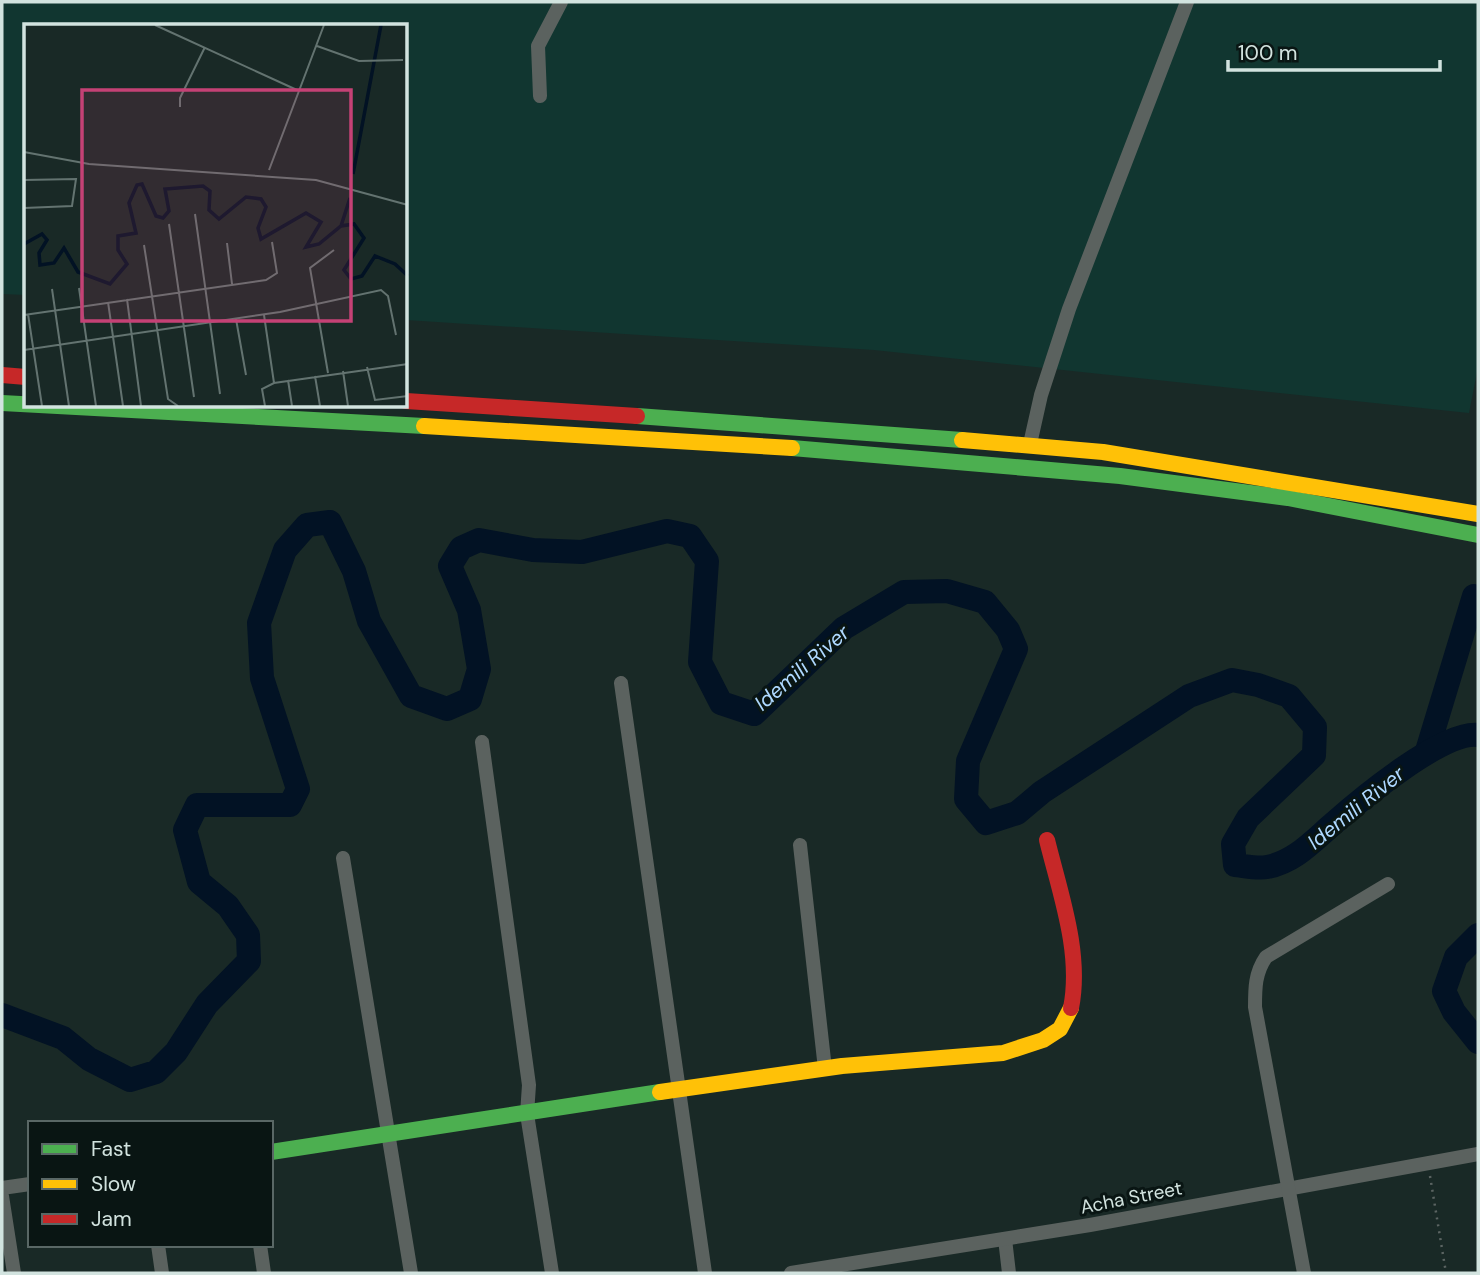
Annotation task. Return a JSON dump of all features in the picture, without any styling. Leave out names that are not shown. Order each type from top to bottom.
[{"type":"main road","points":[[2,375],[24,377]]},
{"type":"main road","points":[[408,401],[1030,444],[1103,452],[1478,514]]},
{"type":"main road","points":[[2,404],[24,405]]},
{"type":"main road","points":[[76,408],[756,445],[953,460],[1120,476],[1288,498],[1478,535]]},
{"type":"main road","points":[[273,1152],[389,1137],[681,1089],[825,1069],[896,1061],[948,1061],[1014,1049],[1060,1029],[1072,1012],[1073,959],[1048,840]]},
{"type":"street","points":[[540,96],[538,46],[561,2]]},
{"type":"street","points":[[1030,444],[1041,395],[1069,309],[1185,2]]},
{"type":"street","points":[[621,683],[681,1089],[705,1273]]},
{"type":"street","points":[[482,742],[529,1085],[527,1114],[552,1273]]},
{"type":"street","points":[[800,845],[825,1069]]},
{"type":"street","points":[[342,858],[411,1273]]},
{"type":"street","points":[[1304,1273],[1255,1007],[1259,967],[1266,957],[1388,884]]},
{"type":"street","name":"Acha Street","points":[[791,1273],[852,1269],[1289,1186],[1478,1154]]},
{"type":"street","points":[[2,1188],[28,1184]]},
{"type":"street","points":[[2,1196],[15,1273]]},
{"type":"street","points":[[1005,1239],[1009,1273]]},
{"type":"street","points":[[158,1247],[162,1273]]},
{"type":"street","points":[[260,1247],[264,1273]]},
{"type":"path","points":[[1428,1163],[1446,1273]]},
{"type":"shaded area","points":[[2,2],[1478,2],[1478,367],[1469,413],[874,350],[408,320],[408,24],[24,24],[24,295],[2,294]]},
{"type":"waterway","name":"Idemili River","points":[[2,1015],[63,1038],[89,1059],[130,1080],[156,1072],[176,1052],[207,1004],[249,961],[248,935],[228,906],[199,882],[185,830],[197,805],[290,805],[298,789],[262,678],[259,623],[285,550],[307,525],[330,522],[354,571],[369,621],[411,696],[447,709],[470,699],[479,669],[469,610],[450,566],[461,548],[479,540],[533,550],[582,552],[667,531],[690,536],[707,561],[700,662],[721,703],[754,714],[844,628],[904,592],[947,591],[985,602],[1008,630],[1016,649],[968,761],[966,799],[986,823],[1017,813],[1042,792],[1189,696],[1232,680],[1258,685],[1289,696],[1315,727],[1314,755],[1248,818],[1233,844],[1235,865],[1263,868],[1286,860],[1304,850],[1403,768],[1445,744],[1478,735]]},
{"type":"waterway","points":[[1427,751],[1474,596]]},
{"type":"waterway","name":"Idemili River","points":[[1478,935],[1456,957],[1444,991],[1454,1012],[1478,1042]]},
{"type":"traffic: fast","points":[[2,403],[24,404]]},
{"type":"traffic: fast","points":[[94,408],[424,426]]},
{"type":"traffic: fast","points":[[637,416],[962,440]]},
{"type":"traffic: fast","points":[[792,448],[1120,476],[1288,498],[1478,535]]},
{"type":"traffic: fast","points":[[273,1152],[660,1092]]},
{"type":"traffic: slow","points":[[424,426],[792,448]]},
{"type":"traffic: slow","points":[[962,440],[1103,452],[1478,514]]},
{"type":"traffic: slow","points":[[660,1092],[842,1066],[1003,1053],[1043,1040],[1060,1029],[1071,1008]]},
{"type":"traffic: jam","points":[[2,375],[24,377]]},
{"type":"traffic: jam","points":[[408,401],[637,416]]},
{"type":"traffic: jam","points":[[1047,840],[1072,945],[1074,987],[1071,1008]]}]
